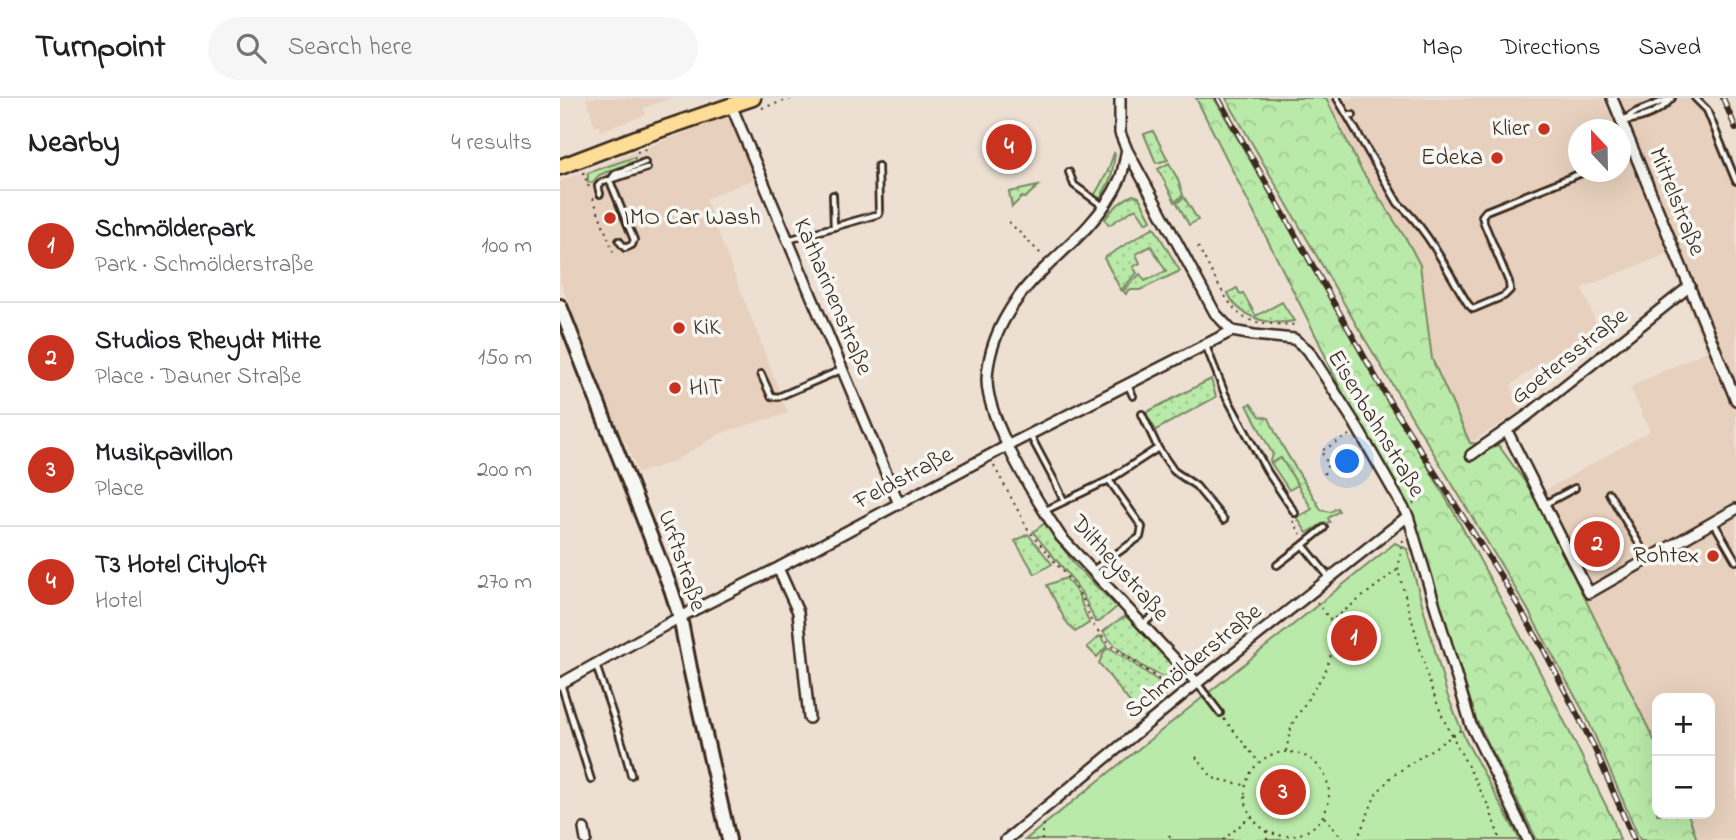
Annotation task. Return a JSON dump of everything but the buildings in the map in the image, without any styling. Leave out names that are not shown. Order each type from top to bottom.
[{"type":"main road","points":[[560,167],[753,98]]},
{"type":"street","points":[[1119,98],[1120,133],[1126,150],[1215,313],[1232,331]]},
{"type":"street","name":"Mittelstraße","points":[[1612,98],[1621,119]]},
{"type":"street","name":"Katharinenstraße","points":[[731,105],[899,504]]},
{"type":"street","name":"Mittelstraße","points":[[1631,143],[1736,400]]},
{"type":"street","name":"Diltheystraße","points":[[1126,150],[1120,179],[1103,206],[1075,241],[1040,271],[1015,299],[990,356],[987,381],[994,414],[1060,537],[1197,683]]},
{"type":"street","name":"Goetersstraße","points":[[1471,455],[1507,431],[1690,286]]},
{"type":"street","name":"Urftstraße","points":[[560,306],[640,506],[680,617],[729,840]]},
{"type":"street","name":"Feldstraße","points":[[561,684],[680,617],[1232,331]]},
{"type":"street","name":"Eisenbahnstraße","points":[[1232,331],[1294,339],[1308,350],[1357,428],[1408,516],[1471,725],[1528,840]]},
{"type":"street","points":[[1507,431],[1590,593],[1736,509]]},
{"type":"street","name":"Schmölderstraße","points":[[1006,840],[1197,683],[1225,656],[1408,516]]},
{"type":"street","points":[[778,568],[798,612],[809,719]]},
{"type":"street","points":[[584,829],[586,840]]},
{"type":"lane","points":[[1337,98],[1350,115],[1398,203],[1427,238],[1473,309],[1504,296],[1510,289],[1482,216],[1486,211],[1568,178]]},
{"type":"lane","points":[[1631,120],[1663,108],[1671,98]]},
{"type":"lane","points":[[1695,98],[1707,110],[1736,181]]},
{"type":"lane","points":[[600,194],[598,186],[615,174],[646,165]]},
{"type":"lane","points":[[788,241],[879,214],[878,166]]},
{"type":"lane","points":[[1069,172],[1074,185],[1103,206]]},
{"type":"lane","points":[[610,180],[634,240],[632,245],[625,248],[619,241]]},
{"type":"lane","points":[[833,195],[834,228]]},
{"type":"lane","points":[[1206,346],[1225,394],[1267,471],[1295,513]]},
{"type":"lane","points":[[761,374],[771,396],[778,397],[842,370]]},
{"type":"lane","points":[[1127,385],[1133,396]]},
{"type":"lane","points":[[1142,414],[1158,448],[1174,471],[1196,486],[1224,520]]},
{"type":"lane","points":[[1030,434],[1064,501]]},
{"type":"lane","points":[[1044,511],[1109,480],[1158,448]]},
{"type":"lane","points":[[1093,571],[1140,537],[1142,527],[1109,480]]},
{"type":"lane","points":[[1545,505],[1574,488]]},
{"type":"lane","points":[[1609,494],[1648,559]]},
{"type":"lane","points":[[1713,523],[1736,561]]},
{"type":"lane","points":[[1277,565],[1324,528]]},
{"type":"lane","points":[[1304,542],[1330,577]]},
{"type":"lane","points":[[1143,624],[1154,615]]},
{"type":"lane","points":[[596,664],[615,722],[621,732],[631,775]]},
{"type":"lane","points":[[1197,683],[1220,713]]},
{"type":"lane","name":"Feldstraße","points":[[561,684],[591,780]]},
{"type":"path","points":[[582,171],[614,254]]},
{"type":"path","points":[[1009,222],[1034,248]]},
{"type":"path","points":[[1198,247],[1235,311],[1244,318],[1259,323],[1296,325]]},
{"type":"path","points":[[1324,474],[1328,464],[1321,451],[1357,428],[1373,427],[1416,498]]},
{"type":"path","points":[[989,456],[1028,531],[1074,585],[1093,624],[1102,636],[1116,650],[1182,695]]},
{"type":"path","points":[[1295,513],[1297,517],[1292,519],[1304,542]]},
{"type":"path","points":[[1408,516],[1398,570],[1431,688],[1444,720],[1489,807],[1500,840]]},
{"type":"path","points":[[1310,593],[1331,621],[1398,570]]},
{"type":"path","points":[[1286,752],[1292,724],[1325,672],[1346,610]]},
{"type":"path","points":[[1220,713],[1259,762]]},
{"type":"path","points":[[1357,840],[1376,794],[1392,776],[1452,734],[1471,725]]},
{"type":"path","points":[[1286,752],[1299,753],[1320,767],[1329,791],[1328,804],[1315,826],[1291,837],[1266,831],[1251,817],[1245,802],[1245,785],[1259,762],[1274,754],[1286,752]]},
{"type":"path","points":[[1196,757],[1213,778],[1245,785]]},
{"type":"path","points":[[1323,816],[1344,840]]},
{"type":"path","points":[[1223,840],[1251,817]]},
{"type":"path","points":[[1266,831],[1267,840]]},
{"type":"path","points":[[1169,835],[1174,840]]},
{"type":"shaded area","points":[[586,98],[671,98],[644,108],[646,115],[601,131],[599,126],[595,127]]},
{"type":"shaded area","points":[[1326,98],[1701,98],[1736,180],[1736,840],[1697,840],[1690,819],[1715,819],[1715,693],[1652,693],[1652,736],[1535,496],[1650,431],[1630,387],[1706,351],[1667,254],[1582,288],[1601,336],[1539,364],[1511,385],[1520,411],[1470,443],[1432,359],[1420,265],[1360,168]]},
{"type":"shaded area","points":[[728,116],[756,178],[705,199],[788,413],[721,433],[673,462],[638,473],[560,281],[560,181]]},
{"type":"green space","points":[[1196,98],[1214,98],[1455,514],[1540,672],[1613,820],[1620,840],[1537,840],[1476,719],[1413,517],[1344,397]]},
{"type":"green space","points":[[1226,98],[1326,98],[1360,168],[1420,265],[1432,359],[1470,443],[1499,446],[1535,496],[1652,736],[1652,819],[1690,819],[1697,840],[1640,840],[1588,720],[1527,608],[1357,326]]},
{"type":"green space","points":[[1153,131],[1168,160],[1156,163],[1144,134]]},
{"type":"green space","points":[[1114,153],[1111,178],[1100,199],[1094,196]]},
{"type":"green space","points":[[635,158],[635,161],[599,175],[592,183],[588,182],[588,173]]},
{"type":"green space","points":[[1169,163],[1183,195],[1175,202],[1158,169]]},
{"type":"green space","points":[[1038,186],[1025,198],[1022,197],[1012,207],[1009,192]]},
{"type":"green space","points":[[1133,195],[1139,197],[1151,220],[1146,223],[1136,208],[1109,225],[1105,219],[1108,215]]},
{"type":"green space","points":[[1184,197],[1198,220],[1189,225],[1177,203]]},
{"type":"green space","points":[[1154,227],[1180,271],[1140,290],[1128,290],[1126,294],[1123,291],[1140,274],[1145,281],[1166,271],[1151,246],[1136,254],[1140,263],[1133,267],[1137,273],[1121,290],[1104,258]]},
{"type":"green space","points":[[1237,288],[1240,294],[1243,293],[1256,316],[1282,302],[1294,321],[1265,321],[1247,314],[1239,309],[1228,293]]},
{"type":"green space","points":[[1211,379],[1216,397],[1156,430],[1145,413]]},
{"type":"green space","points":[[1251,404],[1260,416],[1269,418],[1321,510],[1330,512],[1337,508],[1339,511],[1328,518],[1330,522],[1307,533],[1297,518],[1312,509],[1281,458],[1271,463],[1273,455],[1247,405]]},
{"type":"green space","points":[[1281,458],[1298,485],[1289,490],[1271,463]]},
{"type":"green space","points":[[1045,523],[1075,565],[1117,607],[1099,622],[1095,622],[1090,608],[1068,574],[1033,532]]},
{"type":"green space","points":[[1028,534],[1052,564],[1035,574],[1015,541]]},
{"type":"green space","points":[[1395,543],[1407,549],[1447,694],[1466,741],[1520,840],[1025,840]]},
{"type":"green space","points":[[1066,578],[1078,594],[1089,623],[1075,632],[1065,620],[1047,585]]},
{"type":"green space","points":[[1126,616],[1181,673],[1176,681],[1156,674],[1136,662],[1103,632]]},
{"type":"green space","points":[[1100,636],[1107,646],[1097,657],[1087,647]]},
{"type":"green space","points":[[1110,648],[1163,684],[1169,691],[1139,714],[1099,663],[1105,650]]},
{"type":"railway","points":[[1218,98],[1391,404],[1502,578],[1544,650],[1594,747],[1634,840]]},
{"type":"railway","points":[[1723,98],[1736,129]]},
{"type":"place","name":"Klier","points":[[1544,129]]},
{"type":"place","name":"T3 Hotel Cityloft","points":[[1009,147]]},
{"type":"place","name":"Edeka","points":[[1497,158]]},
{"type":"place","name":"IMO Car Wash","points":[[610,218]]},
{"type":"place","name":"KiK","points":[[679,328]]},
{"type":"place","name":"HIT","points":[[675,388]]},
{"type":"place","name":"Studios Rheydt Mitte","points":[[1597,544]]},
{"type":"place","name":"Rohtex","points":[[1713,556]]},
{"type":"place","name":"Schmölderpark","points":[[1354,638]]},
{"type":"place","name":"Musikpavillon","points":[[1283,792]]}]
